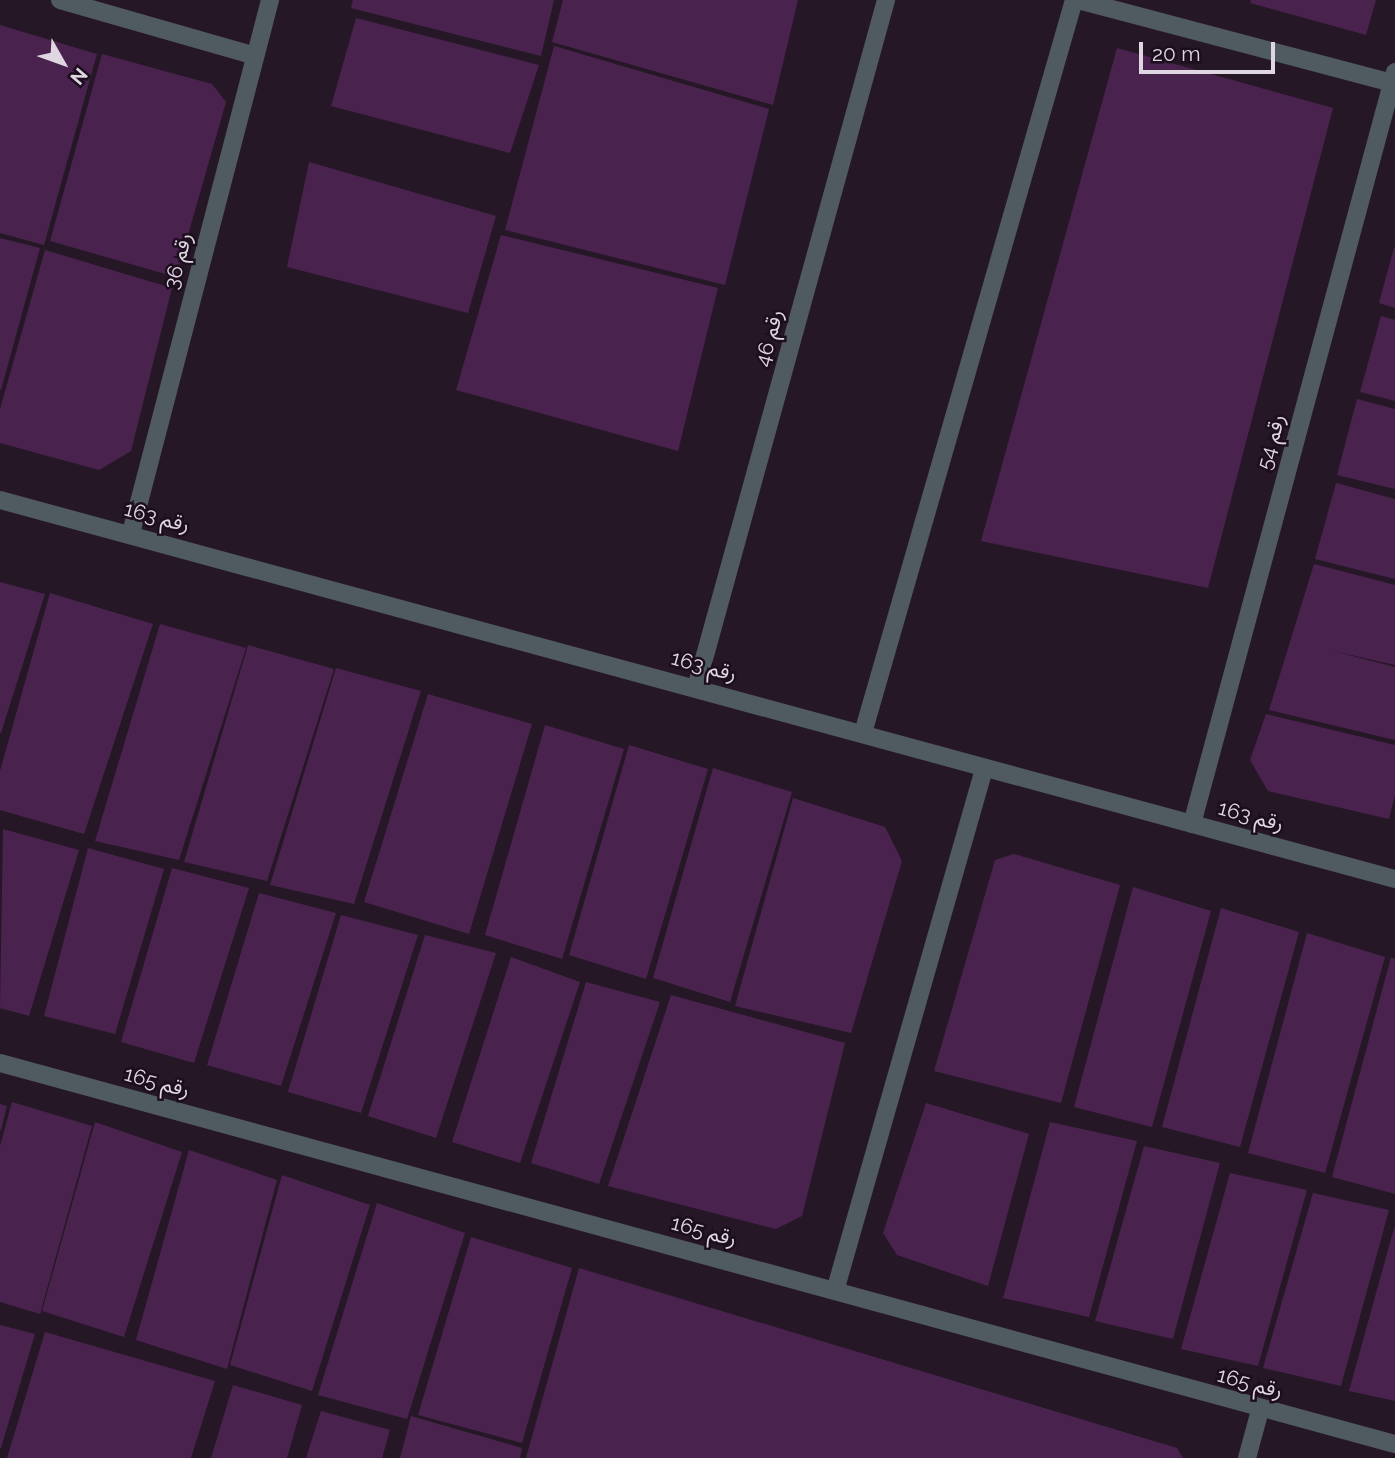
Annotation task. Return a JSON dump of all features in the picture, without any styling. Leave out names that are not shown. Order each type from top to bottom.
[{"type":"street","points":[[60,0],[255,56]]},
{"type":"street","name":"رقم 36","points":[[131,533],[270,0]]},
{"type":"street","name":"رقم 46","points":[[696,688],[886,0]]},
{"type":"street","points":[[863,733],[1076,0],[1394,77]]},
{"type":"street","name":"رقم 54","points":[[1192,824],[1394,77]]},
{"type":"street","name":"رقم 163","points":[[0,500],[131,533],[863,733],[984,769],[1395,879]]},
{"type":"street","points":[[835,1291],[984,769]]},
{"type":"street","name":"رقم 165","points":[[0,1063],[1260,1410],[1395,1444]]},
{"type":"street","points":[[1247,1458],[1260,1410]]},
{"type":"building","points":[[353,0],[554,0],[541,56],[351,8]]},
{"type":"building","points":[[563,0],[798,0],[773,105],[552,42]]},
{"type":"building","points":[[1251,0],[1376,0],[1366,35],[1250,3]]},
{"type":"building","points":[[356,18],[539,65],[510,153],[331,106]]},
{"type":"building","points":[[0,25],[97,54],[44,245],[0,233]]},
{"type":"building","points":[[554,46],[769,109],[725,285],[505,230]]},
{"type":"building","points":[[1117,48],[1333,108],[1208,588],[981,541]]},
{"type":"building","points":[[102,54],[212,84],[226,102],[176,277],[50,241]]},
{"type":"building","points":[[309,162],[496,216],[468,313],[287,267]]},
{"type":"building","points":[[501,235],[718,288],[678,451],[456,390]]},
{"type":"building","points":[[0,238],[40,248],[1,390],[0,390]]},
{"type":"building","points":[[1395,248],[1395,308],[1379,303]]},
{"type":"building","points":[[45,250],[172,288],[131,451],[99,470],[0,443],[0,409]]},
{"type":"building","points":[[1381,316],[1395,320],[1395,401],[1360,392]]},
{"type":"building","points":[[1357,399],[1395,409],[1395,489],[1337,475]]},
{"type":"building","points":[[1336,483],[1395,499],[1395,579],[1315,559]]},
{"type":"building","points":[[1314,564],[1395,585],[1395,665],[1329,650],[1395,667],[1395,740],[1269,710]]},
{"type":"building","points":[[0,582],[45,594],[1,733],[0,733]]},
{"type":"building","points":[[50,593],[153,624],[84,834],[0,810],[0,771]]},
{"type":"building","points":[[160,624],[246,648],[179,860],[95,841]]},
{"type":"building","points":[[248,645],[334,669],[267,881],[184,862]]},
{"type":"building","points":[[336,668],[421,691],[354,904],[270,885]]},
{"type":"building","points":[[428,694],[532,724],[469,934],[364,902]]},
{"type":"building","points":[[1266,714],[1395,745],[1395,795],[1389,819],[1268,791],[1250,760]]},
{"type":"building","points":[[545,725],[624,749],[562,959],[485,935]]},
{"type":"building","points":[[629,745],[708,769],[646,979],[569,955]]},
{"type":"building","points":[[713,768],[792,792],[730,1002],[653,978]]},
{"type":"building","points":[[793,798],[885,827],[902,861],[851,1033],[735,1006]]},
{"type":"building","points":[[3,829],[79,850],[29,1016],[0,1008]]},
{"type":"building","points":[[88,848],[164,869],[115,1034],[44,1016]]},
{"type":"building","points":[[1014,854],[1120,885],[1061,1103],[934,1071],[995,860]]},
{"type":"building","points":[[172,868],[249,888],[194,1063],[121,1042]]},
{"type":"building","points":[[1133,887],[1211,911],[1152,1127],[1074,1107]]},
{"type":"building","points":[[259,893],[336,913],[281,1086],[207,1065]]},
{"type":"building","points":[[1221,908],[1299,932],[1240,1147],[1162,1127]]},
{"type":"building","points":[[341,915],[418,935],[361,1113],[288,1092]]},
{"type":"building","points":[[1307,933],[1385,957],[1325,1173],[1248,1153]]},
{"type":"building","points":[[425,935],[496,953],[436,1138],[368,1116]]},
{"type":"building","points":[[511,957],[580,982],[520,1163],[452,1142]]},
{"type":"building","points":[[1391,957],[1395,959],[1395,1194],[1332,1177]]},
{"type":"building","points":[[586,982],[660,1002],[599,1184],[531,1163]]},
{"type":"building","points":[[671,995],[845,1043],[802,1216],[776,1229],[608,1186]]},
{"type":"building","points":[[12,1102],[92,1126],[40,1314],[0,1302],[0,1146]]},
{"type":"building","points":[[926,1103],[1029,1134],[988,1286],[897,1255],[883,1233]]},
{"type":"building","points":[[0,1104],[7,1106],[1,1130],[0,1130]]},
{"type":"building","points":[[95,1122],[182,1152],[124,1337],[42,1311]]},
{"type":"building","points":[[1050,1122],[1137,1141],[1089,1317],[1003,1298]]},
{"type":"building","points":[[1144,1146],[1220,1163],[1173,1339],[1095,1321]]},
{"type":"building","points":[[189,1150],[277,1180],[227,1369],[136,1340]]},
{"type":"building","points":[[1230,1173],[1307,1190],[1258,1366],[1181,1349]]},
{"type":"building","points":[[282,1175],[370,1205],[312,1391],[230,1365]]},
{"type":"building","points":[[1313,1193],[1389,1210],[1341,1386],[1263,1368]]},
{"type":"building","points":[[377,1203],[465,1233],[407,1419],[318,1395]]},
{"type":"building","points":[[1395,1228],[1395,1401],[1349,1391]]},
{"type":"building","points":[[471,1237],[572,1268],[522,1443],[418,1415]]},
{"type":"building","points":[[579,1268],[1177,1448],[1183,1458],[526,1458]]},
{"type":"building","points":[[0,1325],[35,1334],[1,1448],[0,1448]]},
{"type":"building","points":[[45,1332],[215,1381],[191,1458],[7,1458]]},
{"type":"building","points":[[233,1385],[302,1405],[287,1458],[211,1458]]},
{"type":"building","points":[[321,1411],[390,1430],[382,1458],[306,1458]]},
{"type":"building","points":[[411,1416],[522,1448],[520,1458],[400,1458]]}]
